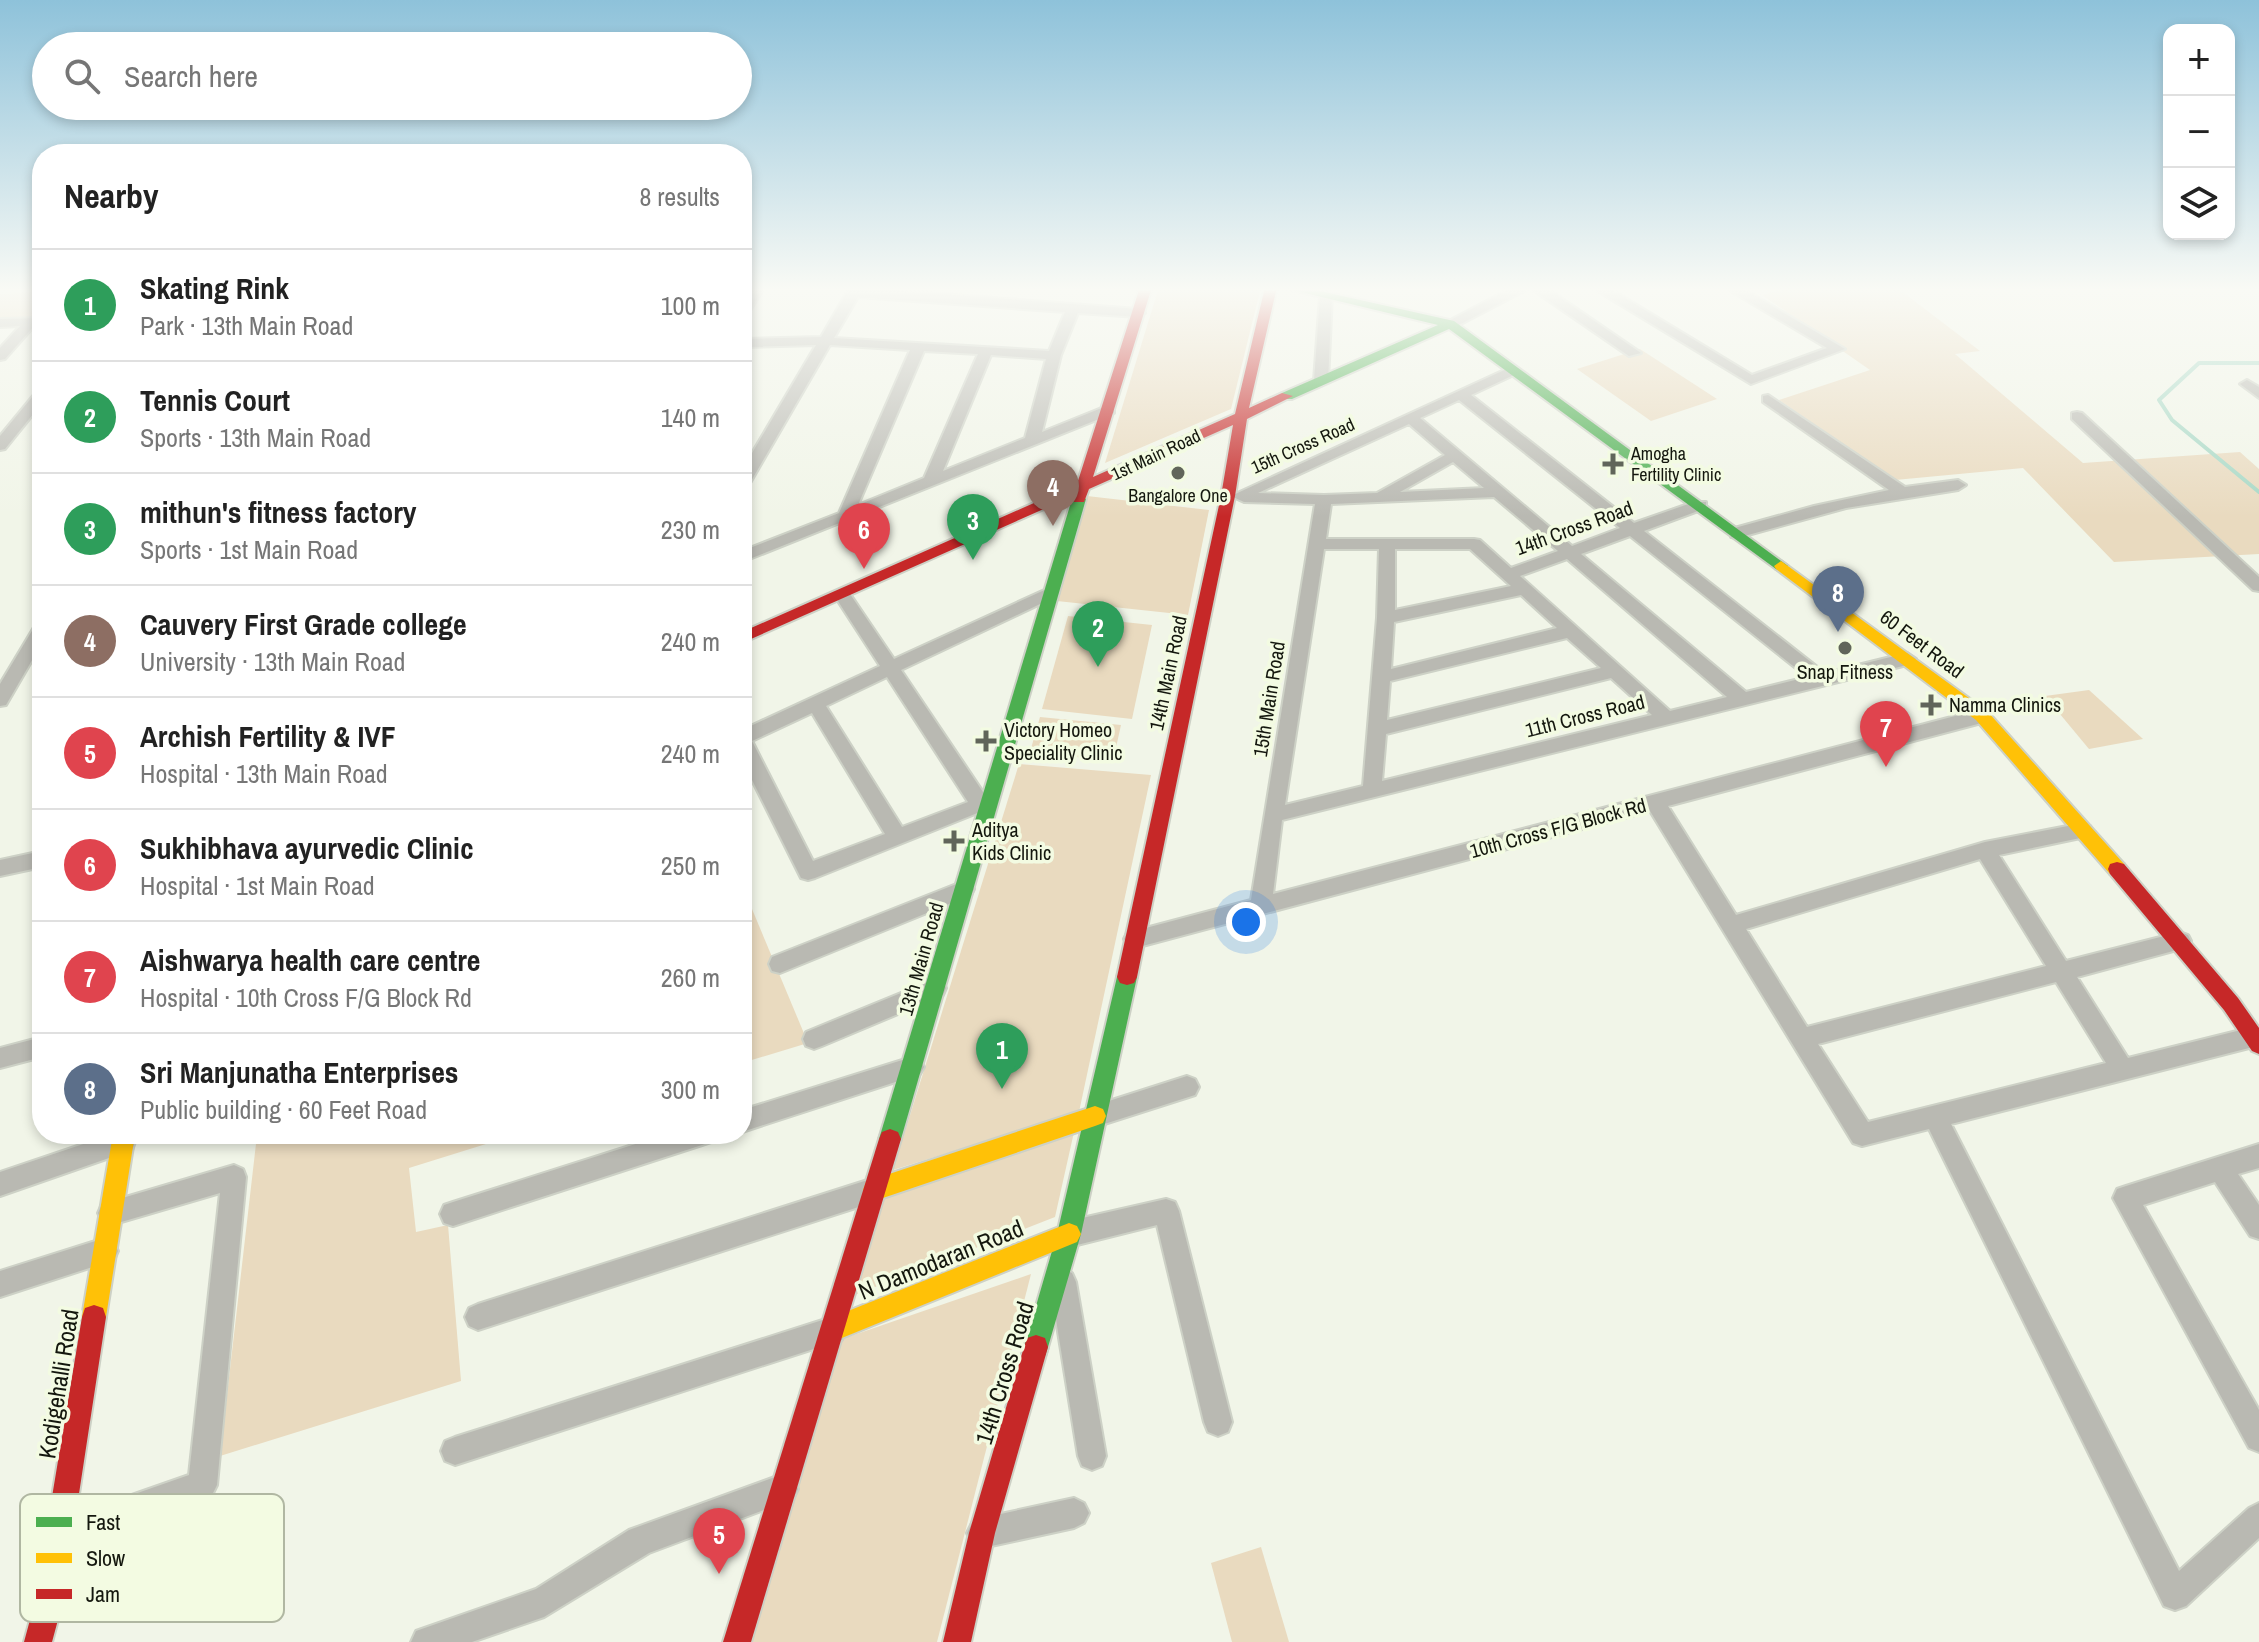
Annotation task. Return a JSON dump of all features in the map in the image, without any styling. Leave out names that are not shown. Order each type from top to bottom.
[{"type":"street","points":[[752,466],[812,364]]},
{"type":"street","points":[[845,516],[911,364]]},
{"type":"street","points":[[931,481],[981,364]]},
{"type":"street","points":[[1032,441],[1052,364]]},
{"type":"street","name":"13th Main Road","points":[[737,1642],[912,1067],[964,889],[985,803],[1123,364]]},
{"type":"street","name":"14th Main Road","points":[[1095,1116],[1233,496],[1241,416],[1253,364]]},
{"type":"street","points":[[1321,381],[1322,364]]},
{"type":"street","name":"1st Main Road","points":[[752,634],[1360,364]]},
{"type":"street","name":"60 Feet Road","points":[[1504,364],[1700,505],[1982,716],[2180,941],[2256,1041]]},
{"type":"street","points":[[1724,364],[1751,380],[1797,364]]},
{"type":"street","name":"15th Cross Road","points":[[1233,496],[1412,419],[1513,370]]},
{"type":"street","points":[[1462,395],[1822,680]]},
{"type":"street","points":[[1768,399],[1899,490]]},
{"type":"street","points":[[0,446],[32,406]]},
{"type":"street","points":[[752,553],[1109,410]]},
{"type":"street","points":[[2077,416],[2259,586]]},
{"type":"street","points":[[1412,419],[1743,700]]},
{"type":"street","points":[[1379,497],[1455,455]]},
{"type":"street","points":[[1737,533],[1840,502],[1899,490],[1958,485]]},
{"type":"street","points":[[1233,496],[1324,500],[1500,492]]},
{"type":"street","name":"15th Main Road","points":[[1261,906],[1324,500]]},
{"type":"street","name":"14th Cross Road","points":[[1508,575],[1700,505]]},
{"type":"street","points":[[1316,544],[1474,544],[1667,718]]},
{"type":"street","points":[[1372,790],[1386,618],[1387,544]]},
{"type":"street","name":"14th Cross Road","points":[[1386,618],[1524,589]]},
{"type":"street","points":[[752,735],[1051,592]]},
{"type":"street","points":[[752,760],[808,872],[985,803],[842,595]]},
{"type":"street","points":[[1382,677],[1570,631]]},
{"type":"street","points":[[0,700],[32,645]]},
{"type":"street","name":"11th Cross Road","points":[[1273,815],[1907,659]]},
{"type":"street","points":[[1378,729],[1615,671]]},
{"type":"street","points":[[815,703],[897,837]]},
{"type":"street","name":"10th Cross F/G Block Rd","points":[[1135,939],[1982,716]]},
{"type":"street","points":[[1655,802],[1862,1135],[2123,1070],[2256,1041]]},
{"type":"street","points":[[1731,925],[1985,850],[2083,831]]},
{"type":"street","points":[[1985,850],[2123,1070]]},
{"type":"street","points":[[0,857],[32,851]]},
{"type":"street","points":[[0,868],[32,861]]},
{"type":"street","points":[[780,964],[964,889]]},
{"type":"street","points":[[1802,1038],[2180,941]]},
{"type":"street","points":[[814,1039],[935,988]]},
{"type":"street","points":[[0,1058],[32,1050]]},
{"type":"street","points":[[752,1118],[912,1067]]},
{"type":"street","points":[[478,1317],[1187,1087]]},
{"type":"street","name":"14th Cross Road","points":[[957,1642],[982,1533],[1061,1269],[1095,1116]]},
{"type":"street","points":[[1935,1117],[2175,1595],[2259,1518]]},
{"type":"street","points":[[0,1184],[108,1144]]},
{"type":"street","name":"Kodigehalli Road","points":[[66,1494],[123,1144]]},
{"type":"street","points":[[453,1214],[671,1144]]},
{"type":"street","points":[[2259,1156],[2126,1198],[2259,1438]]},
{"type":"street","points":[[2220,1168],[2259,1227]]},
{"type":"street","points":[[111,1213],[234,1177],[202,1485],[176,1494]]},
{"type":"street","points":[[1069,1234],[1166,1211],[1218,1422]]},
{"type":"street","name":"N Damodaran Road","points":[[832,1330],[1069,1234]]},
{"type":"street","points":[[0,1284],[105,1251]]},
{"type":"street","points":[[1061,1269],[1092,1456]]},
{"type":"street","points":[[455,1451],[832,1330]]},
{"type":"street","points":[[427,1642],[544,1602],[640,1541],[783,1489]]},
{"type":"street","points":[[982,1533],[1074,1513]]},
{"type":"street","name":"Kodigehalli Road","points":[[38,1642],[43,1622]]},
{"type":"shaded area","points":[[1135,364],[1242,364],[1231,409],[1105,463]]},
{"type":"shaded area","points":[[1594,364],[1663,364],[1717,399],[1651,421],[1577,369]]},
{"type":"shaded area","points":[[1861,364],[1966,364],[2083,463],[2240,452],[2259,469],[2259,554],[2114,562],[2023,468],[1895,480],[1779,400],[1870,370]]},
{"type":"shaded area","points":[[1087,496],[1209,510],[1188,615],[1057,601]]},
{"type":"shaded area","points":[[1068,616],[1152,625],[1132,719],[1042,709]]},
{"type":"shaded area","points":[[2089,690],[2143,739],[2089,749],[2045,696]]},
{"type":"shaded area","points":[[1040,717],[1121,725],[1113,761],[1030,752]]},
{"type":"shaded area","points":[[1019,764],[1151,775],[1079,1112],[893,1170]]},
{"type":"shaded area","points":[[752,909],[808,1043],[752,1060]]},
{"type":"shaded area","points":[[1074,1132],[1055,1217],[852,1296],[882,1196]]},
{"type":"shaded area","points":[[256,1144],[486,1144],[409,1168],[416,1232],[448,1225],[461,1381],[220,1456]]},
{"type":"shaded area","points":[[1031,1274],[937,1642],[747,1642],[842,1339]]},
{"type":"shaded area","points":[[1261,1547],[1289,1642],[1232,1642],[1211,1563]]},
{"type":"waterway","points":[[2198,364],[2159,400],[2172,420],[2259,492]]},
{"type":"traffic: fast","points":[[1287,396],[1360,364]]},
{"type":"traffic: fast","points":[[1504,364],[1781,566]]},
{"type":"traffic: fast","points":[[890,1139],[1079,499]]},
{"type":"traffic: fast","points":[[1036,1347],[1069,1234],[1127,977]]},
{"type":"traffic: slow","points":[[1781,566],[1982,716],[2117,869]]},
{"type":"traffic: slow","points":[[874,1190],[1095,1116]]},
{"type":"traffic: slow","points":[[94,1317],[122,1144]]},
{"type":"traffic: slow","points":[[832,1330],[1069,1234]]},
{"type":"traffic: jam","points":[[1079,499],[1122,364]]},
{"type":"traffic: jam","points":[[1127,977],[1253,364]]},
{"type":"traffic: jam","points":[[752,634],[1287,396]]},
{"type":"traffic: jam","points":[[2117,869],[2231,1004],[2259,1045]]},
{"type":"traffic: jam","points":[[737,1642],[890,1139]]},
{"type":"traffic: jam","points":[[66,1494],[94,1317]]},
{"type":"traffic: jam","points":[[957,1642],[982,1533],[1036,1347]]},
{"type":"traffic: jam","points":[[38,1642],[43,1622]]},
{"type":"place","name":"Amogha Fertility Clinic","points":[[1613,464]]},
{"type":"place","name":"Bangalore One","points":[[1178,473]]},
{"type":"place","name":"Cauvery First Grade college","points":[[1053,526]]},
{"type":"place","name":"mithun's fitness factory","points":[[973,560]]},
{"type":"place","name":"Sukhibhava ayurvedic Clinic","points":[[864,569]]},
{"type":"place","name":"Sri Manjunatha Enterprises","points":[[1838,632]]},
{"type":"place","name":"Snap Fitness","points":[[1845,648]]},
{"type":"place","name":"Tennis Court","points":[[1098,667]]},
{"type":"place","name":"Namma Clinics","points":[[1931,705]]},
{"type":"place","name":"Victory Homeo Speciality Clinic","points":[[986,741]]},
{"type":"place","name":"Aishwarya health care centre","points":[[1886,767]]},
{"type":"place","name":"Aditya Kids Clinic","points":[[954,841]]},
{"type":"place","name":"Skating Rink","points":[[1002,1089]]},
{"type":"place","name":"Archish Fertility & IVF","points":[[719,1574]]}]
